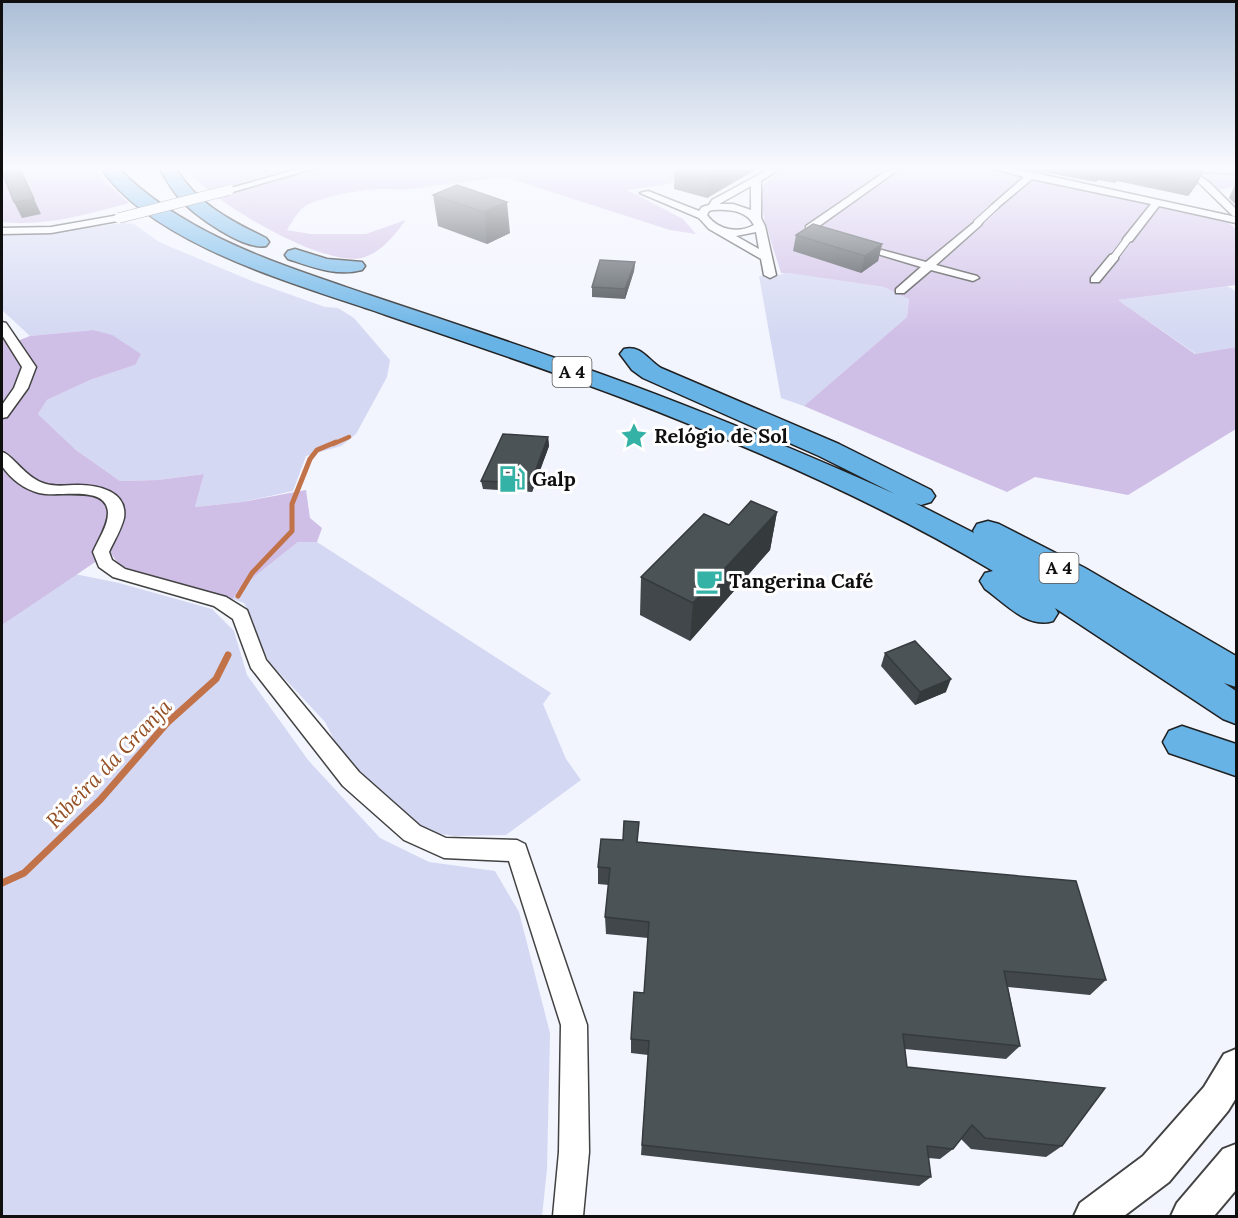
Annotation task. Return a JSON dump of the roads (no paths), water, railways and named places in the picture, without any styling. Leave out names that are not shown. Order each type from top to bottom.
[{"type":"highway","name":"A 4","points":[[177,224],[218,245],[311,282],[605,384],[700,420],[917,516],[1077,606],[1236,709]]},
{"type":"highway","name":"A 4","points":[[224,224],[273,249],[332,275],[714,402],[829,450],[950,510],[1074,576],[1236,673]]},
{"type":"highway","points":[[273,249],[325,265],[355,266]]},
{"type":"highway","points":[[632,354],[640,365],[652,373],[714,402]]},
{"type":"highway","points":[[827,476],[968,560],[1041,613]]},
{"type":"highway","points":[[1182,742],[1236,760]]},
{"type":"street","points":[[2,231],[51,230],[86,224]]},
{"type":"street","points":[[709,224],[766,257]]},
{"type":"street","points":[[718,229],[743,233],[753,231],[757,224]]},
{"type":"street","points":[[758,224],[770,274]]},
{"type":"street","points":[[816,224],[810,228],[814,234],[973,278]]},
{"type":"street","points":[[900,291],[976,224]]},
{"type":"street","points":[[1095,280],[1140,224]]},
{"type":"street","points":[[2,326],[29,367],[21,388],[2,414]]},
{"type":"street","points":[[2,456],[5,462],[33,486],[49,490],[91,490],[108,495],[113,502],[116,514],[101,552],[105,563],[119,573],[220,601],[241,615],[258,663],[351,779],[412,833],[444,848],[517,851],[574,1025],[574,1152],[568,1216]]},
{"type":"street","points":[[1092,1216],[1156,1169],[1216,1099],[1236,1066]]},
{"type":"street","points":[[1190,1216],[1236,1162]]},
{"type":"waterway","name":"Ribeira da Granja","points":[[333,444],[349,437]]},
{"type":"waterway","name":"Ribeira da Granja","points":[[238,596],[252,573],[292,531],[292,504],[310,459],[317,450],[336,442]]},
{"type":"waterway","name":"Ribeira da Granja","points":[[2,883],[24,873],[100,800],[167,723],[216,679],[228,655]]},
{"type":"place","name":"Relógio de Sol","points":[[634,436]]},
{"type":"place","name":"Galp","points":[[512,479]]},
{"type":"place","name":"Tangerina Café","points":[[709,581]]}]
